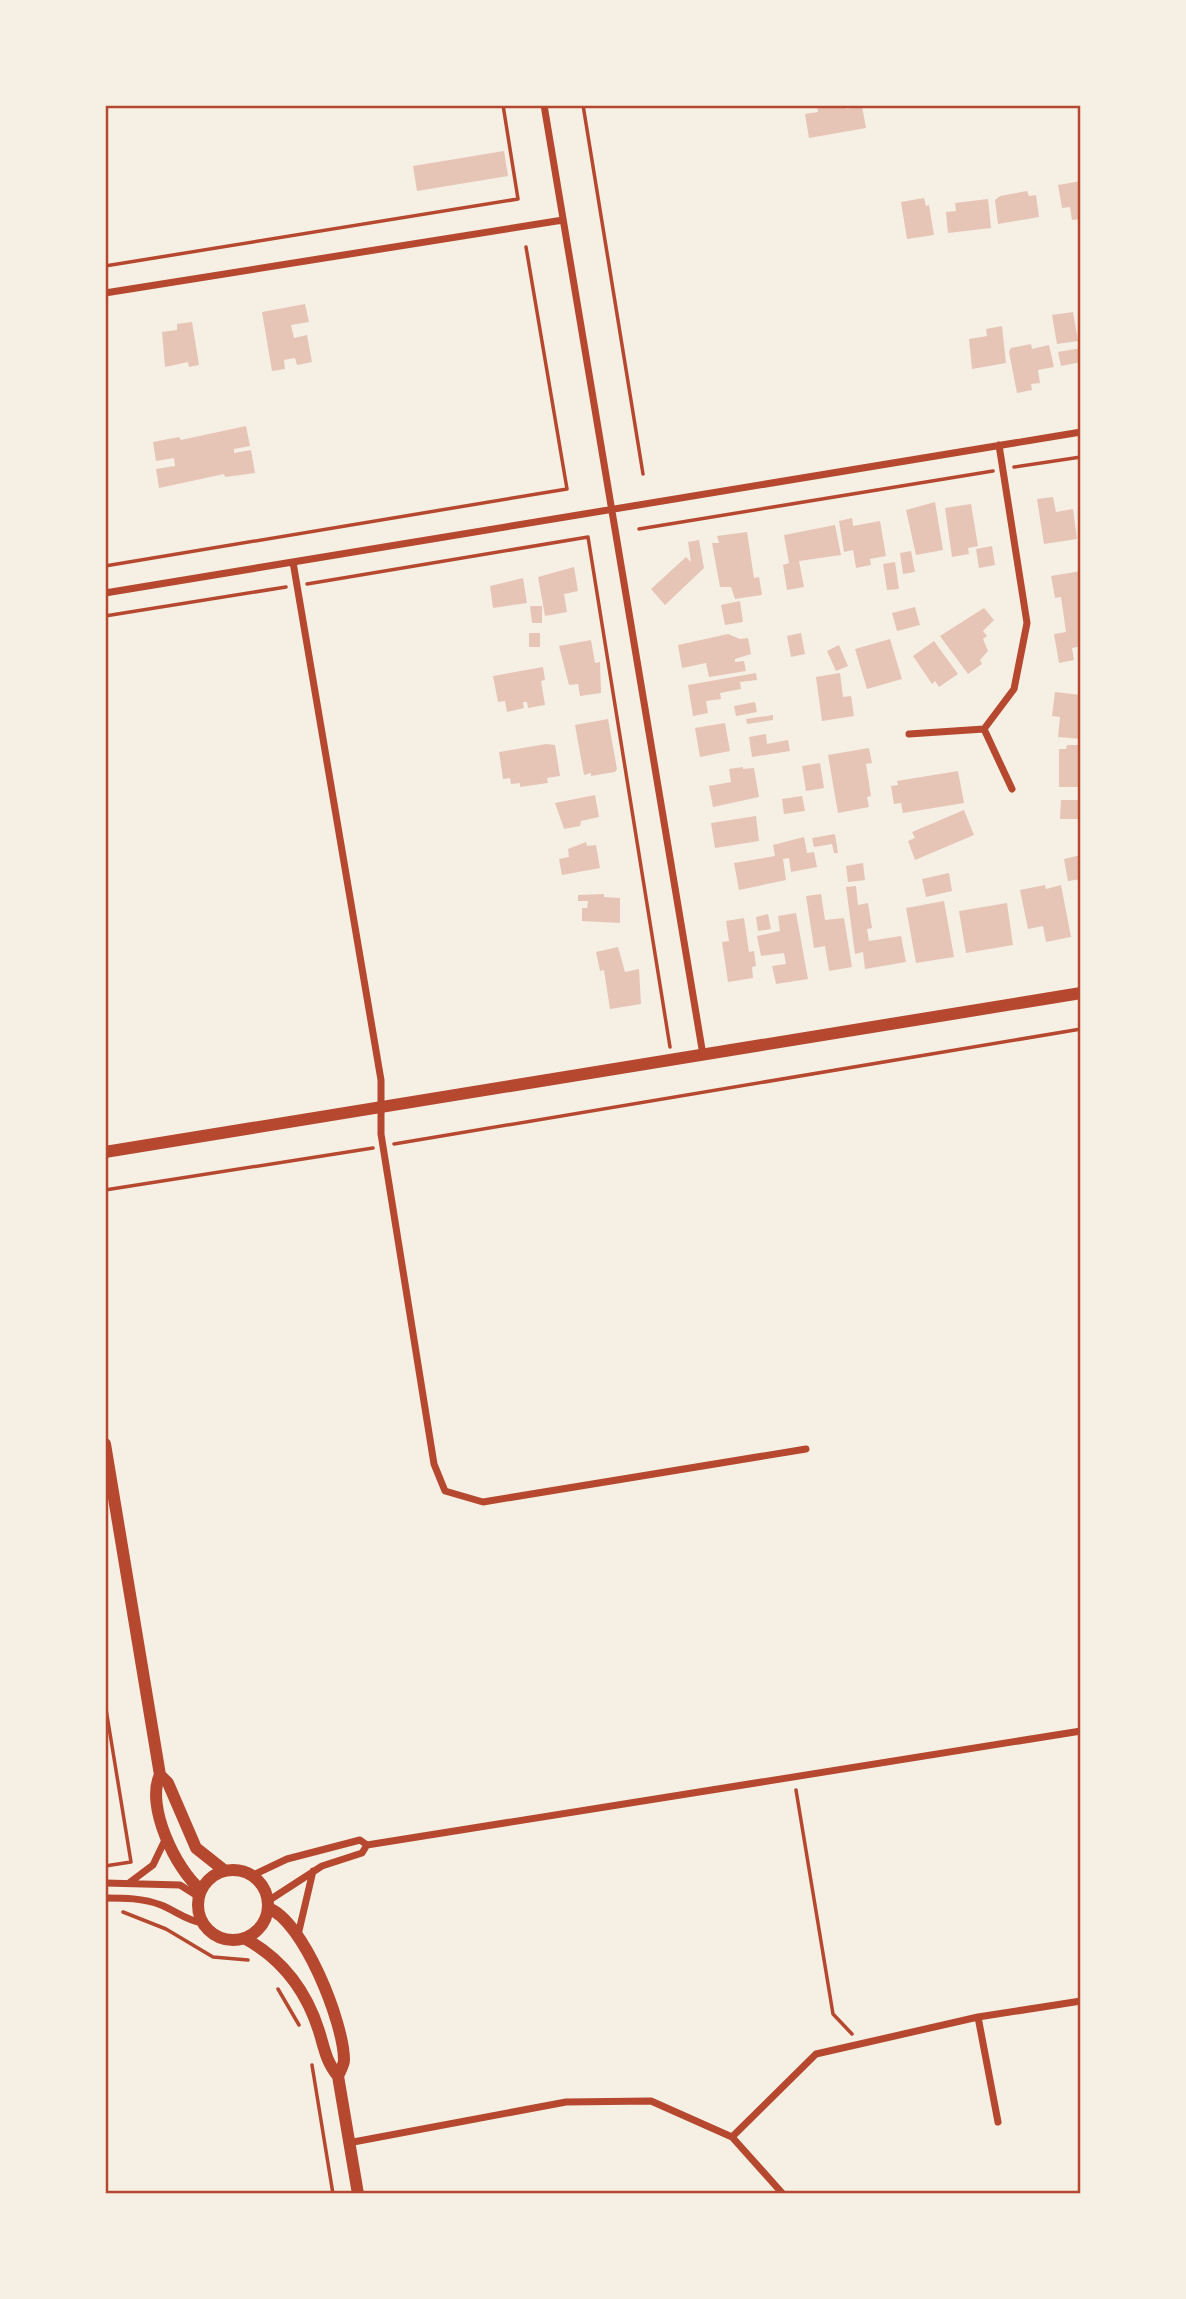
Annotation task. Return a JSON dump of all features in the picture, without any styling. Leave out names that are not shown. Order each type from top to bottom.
[{"type":"street","points":[[544,105],[703,1056]]},
{"type":"street","points":[[105,293],[563,220]]},
{"type":"street","points":[[105,593],[1081,432]]},
{"type":"street","points":[[909,734],[984,729],[1014,689],[1027,623],[999,445]]},
{"type":"street","points":[[293,562],[380,1080],[383,1146],[434,1464],[445,1491],[483,1502],[806,1449]]},
{"type":"street","points":[[984,729],[1012,789]]},
{"type":"street","points":[[105,1152],[1081,993]]},
{"type":"street","points":[[105,1444],[160,1775],[168,1783],[196,1848],[225,1871],[251,1876],[264,1889],[268,1905],[280,1912],[298,1938],[329,2000],[344,2062],[338,2076],[358,2194]]},
{"type":"street","points":[[251,1876],[287,1859],[360,1840],[367,1845],[1081,1731]]},
{"type":"street","points":[[160,1775],[155,1785],[166,1836],[189,1881],[200,1894]]},
{"type":"street","points":[[129,1883],[153,1865],[166,1836]]},
{"type":"street","points":[[225,1871],[211,1878],[200,1894],[198,1910],[203,1923],[217,1937],[230,1940],[244,1938],[260,1927],[268,1905],[313,1871],[362,1853],[367,1845]]},
{"type":"street","points":[[298,1938],[313,1871]]},
{"type":"street","points":[[105,1883],[180,1885],[200,1894]]},
{"type":"street","points":[[105,1898],[126,1898],[151,1903],[193,1922],[203,1923]]},
{"type":"street","points":[[244,1938],[269,1953],[298,1987],[318,2029],[329,2066],[338,2076]]},
{"type":"street","points":[[732,2137],[816,2054],[978,2017],[1081,2001]]},
{"type":"street","points":[[978,2017],[998,2123]]},
{"type":"street","points":[[348,2144],[566,2102],[652,2101],[732,2137],[783,2194]]},
{"type":"path","points":[[105,266],[518,199],[503,105]]},
{"type":"path","points":[[583,105],[643,474]]},
{"type":"path","points":[[105,566],[567,489],[526,247]]},
{"type":"path","points":[[639,529],[1081,457]]},
{"type":"path","points":[[105,616],[588,537],[670,1038],[670,1060]]},
{"type":"path","points":[[105,1190],[1081,1029]]},
{"type":"path","points":[[105,1703],[131,1862],[105,1866]]},
{"type":"path","points":[[793,1777],[833,2014],[860,2043]]},
{"type":"path","points":[[116,1909],[166,1929],[213,1958],[247,1959],[257,1967]]},
{"type":"path","points":[[275,1983],[302,2030]]},
{"type":"path","points":[[310,2054],[333,2194]]},
{"type":"building","points":[[817,105],[845,105],[846,109],[862,106],[866,128],[809,138],[805,114],[818,112]]},
{"type":"building","points":[[504,151],[508,176],[417,191],[413,166]]},
{"type":"building","points":[[1081,181],[1081,219],[1072,220],[1070,207],[1062,208],[1058,185]]},
{"type":"building","points":[[1027,191],[1029,196],[1036,195],[1039,217],[998,224],[995,200],[1000,196]]},
{"type":"building","points":[[924,198],[926,206],[929,205],[934,235],[907,239],[901,202]]},
{"type":"building","points":[[988,199],[991,228],[948,233],[946,212],[956,211],[955,203]]},
{"type":"building","points":[[305,304],[309,322],[291,325],[294,338],[307,335],[312,362],[297,365],[295,358],[284,360],[285,369],[272,371],[262,312]]},
{"type":"building","points":[[1073,312],[1078,341],[1057,344],[1052,315]]},
{"type":"building","points":[[192,322],[199,365],[189,367],[188,362],[165,367],[162,332],[177,330],[177,324]]},
{"type":"building","points":[[1002,326],[1006,363],[972,369],[969,339],[987,336],[986,329]]},
{"type":"building","points":[[1031,344],[1032,349],[1049,345],[1054,367],[1038,370],[1040,383],[1031,384],[1032,390],[1017,393],[1009,352],[1011,348]]},
{"type":"building","points":[[1081,348],[1081,362],[1061,366],[1058,352]]},
{"type":"building","points":[[246,426],[250,446],[234,449],[234,453],[251,450],[255,473],[225,477],[224,474],[159,488],[156,469],[175,466],[174,458],[156,461],[153,442],[179,437],[181,440]]},
{"type":"building","points":[[1053,497],[1056,512],[1073,509],[1077,539],[1044,544],[1037,499]]},
{"type":"building","points":[[935,502],[943,550],[916,555],[906,510]]},
{"type":"building","points":[[971,504],[978,546],[968,548],[969,554],[952,557],[945,508]]},
{"type":"building","points":[[852,518],[853,526],[880,521],[886,556],[870,559],[871,565],[856,568],[853,550],[844,552],[839,521]]},
{"type":"building","points":[[835,525],[841,555],[799,561],[804,587],[787,590],[783,565],[789,563],[784,535]]},
{"type":"building","points":[[747,532],[754,578],[759,577],[762,595],[735,599],[731,587],[720,587],[712,543],[719,543],[717,536]]},
{"type":"building","points":[[699,540],[704,568],[665,605],[651,589],[686,557],[691,562],[688,542]]},
{"type":"building","points":[[992,546],[995,565],[979,568],[976,549]]},
{"type":"building","points":[[911,551],[915,572],[903,574],[900,553]]},
{"type":"building","points":[[895,562],[899,589],[887,590],[883,564]]},
{"type":"building","points":[[574,567],[578,591],[564,594],[567,612],[545,616],[538,577]]},
{"type":"building","points":[[1081,571],[1081,646],[1072,648],[1074,660],[1059,663],[1054,634],[1066,632],[1061,597],[1055,598],[1051,576]]},
{"type":"building","points":[[523,578],[527,603],[493,608],[490,586]]},
{"type":"building","points":[[740,601],[743,622],[725,625],[721,605]]},
{"type":"building","points":[[530,606],[542,606],[542,623],[532,623]]},
{"type":"building","points":[[915,607],[920,625],[897,631],[892,613]]},
{"type":"building","points":[[984,608],[994,620],[983,631],[987,636],[983,639],[988,651],[980,660],[982,664],[968,674],[940,636]]},
{"type":"building","points":[[529,633],[540,633],[540,647],[529,647]]},
{"type":"building","points":[[801,633],[805,654],[791,657],[787,636]]},
{"type":"building","points":[[728,634],[740,639],[748,638],[751,654],[735,659],[735,662],[744,661],[746,671],[709,677],[706,663],[682,668],[678,645]]},
{"type":"building","points":[[890,639],[902,679],[867,689],[855,649]]},
{"type":"building","points":[[591,640],[595,663],[600,662],[601,693],[580,696],[578,684],[569,685],[559,646]]},
{"type":"building","points":[[934,641],[958,674],[939,687],[935,681],[932,684],[913,656]]},
{"type":"building","points":[[839,645],[848,666],[836,671],[827,651]]},
{"type":"building","points":[[543,667],[545,680],[541,681],[545,705],[528,708],[527,702],[523,702],[524,708],[507,712],[505,701],[498,702],[493,676]]},
{"type":"building","points":[[756,673],[757,680],[740,682],[741,689],[720,693],[721,699],[706,701],[708,713],[693,716],[688,685]]},
{"type":"building","points":[[840,673],[843,697],[851,696],[854,716],[822,721],[816,677]]},
{"type":"building","points":[[1055,692],[1081,695],[1081,739],[1058,737],[1060,717],[1052,716]]},
{"type":"building","points":[[755,702],[757,712],[736,716],[734,706]]},
{"type":"building","points":[[773,715],[773,720],[747,724],[746,719]]},
{"type":"building","points":[[608,719],[617,769],[615,772],[584,775],[575,725]]},
{"type":"building","points":[[725,723],[730,751],[700,757],[695,728]]},
{"type":"building","points":[[766,734],[767,744],[788,740],[790,751],[752,757],[749,737]]},
{"type":"building","points":[[546,744],[555,745],[560,776],[547,778],[548,783],[520,787],[520,783],[511,784],[510,778],[503,779],[499,752]]},
{"type":"building","points":[[1067,745],[1081,745],[1081,787],[1059,787],[1059,749],[1066,749]]},
{"type":"building","points":[[869,748],[872,763],[866,764],[871,796],[867,797],[869,807],[838,813],[828,755]]},
{"type":"building","points":[[820,763],[824,788],[806,791],[802,766]]},
{"type":"building","points":[[754,768],[759,797],[713,807],[709,786],[731,782],[729,769]]},
{"type":"building","points":[[958,771],[964,803],[903,813],[901,803],[894,804],[891,786],[898,785],[897,781]]},
{"type":"building","points":[[595,795],[599,817],[581,821],[580,826],[564,829],[555,803]]},
{"type":"building","points":[[802,796],[805,811],[784,814],[782,799]]},
{"type":"building","points":[[1061,800],[1081,800],[1081,839],[1078,839],[1079,819],[1060,819]]},
{"type":"building","points":[[964,810],[974,835],[915,860],[908,841],[915,838],[912,832]]},
{"type":"building","points":[[756,816],[759,841],[715,848],[711,823]]},
{"type":"building","points":[[835,834],[838,853],[834,853],[832,844],[814,847],[812,838]]},
{"type":"building","points":[[804,837],[807,853],[814,852],[817,867],[791,872],[789,858],[783,859],[786,880],[739,890],[734,863],[775,856],[773,845]]},
{"type":"building","points":[[586,842],[587,846],[596,845],[600,868],[562,875],[559,859],[569,857],[568,849]]},
{"type":"building","points":[[1081,855],[1081,879],[1068,881],[1064,859]]},
{"type":"building","points":[[863,863],[865,880],[848,882],[846,866]]},
{"type":"building","points":[[949,873],[952,891],[926,897],[922,879]]},
{"type":"building","points":[[1045,885],[1046,889],[1061,885],[1071,937],[1046,942],[1043,926],[1028,929],[1020,890]]},
{"type":"building","points":[[856,886],[858,905],[868,903],[872,928],[867,929],[869,941],[901,936],[906,962],[865,969],[863,952],[855,954],[846,887]]},
{"type":"building","points":[[604,894],[604,897],[620,898],[620,923],[582,921],[582,908],[587,908],[588,901],[578,901],[578,895]]},
{"type":"building","points":[[821,894],[825,920],[844,918],[852,967],[829,971],[825,946],[814,948],[806,896]]},
{"type":"building","points":[[944,901],[954,957],[916,963],[906,908]]},
{"type":"building","points":[[1007,903],[1013,945],[966,953],[959,911]]},
{"type":"building","points":[[796,913],[808,979],[776,984],[772,966],[786,964],[784,953],[761,956],[757,936],[780,931],[778,916]]},
{"type":"building","points":[[768,914],[771,929],[758,931],[756,917]]},
{"type":"building","points":[[744,918],[749,952],[754,951],[756,966],[752,967],[753,978],[728,982],[722,942],[729,941],[726,921]]},
{"type":"building","points":[[618,947],[625,972],[639,969],[641,1004],[610,1009],[604,970],[600,971],[596,952]]}]
